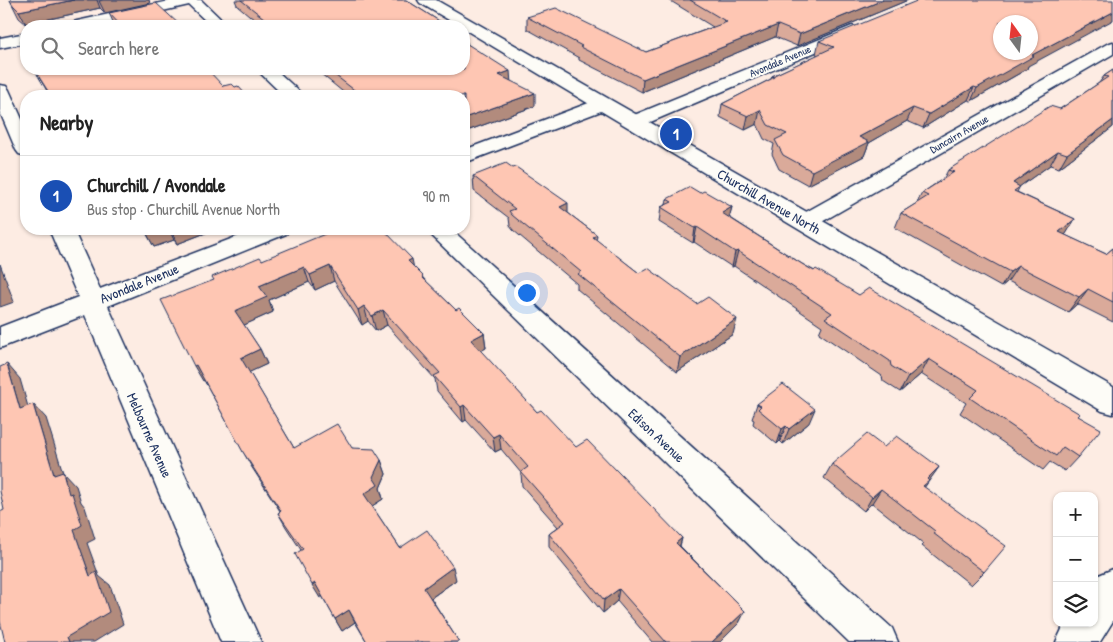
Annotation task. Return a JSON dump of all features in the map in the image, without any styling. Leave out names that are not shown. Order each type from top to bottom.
[{"type":"street","points":[[104,20],[192,0],[214,20]]},
{"type":"street","name":"Churchill Avenue North","points":[[425,0],[459,20]]},
{"type":"street","name":"Churchill Avenue North","points":[[470,26],[1113,402]]},
{"type":"street","name":"Avondale Avenue","points":[[634,122],[863,27]]},
{"type":"street","points":[[0,44],[20,39]]},
{"type":"street","name":"Duncairn Avenue","points":[[805,222],[1113,47]]},
{"type":"street","points":[[272,75],[288,90]]},
{"type":"street","points":[[0,90],[20,136]]},
{"type":"street","points":[[470,154],[602,104]]},
{"type":"street","name":"Melbourne Avenue","points":[[63,235],[241,642]]},
{"type":"street","name":"Avondale Avenue","points":[[0,338],[263,235]]},
{"type":"street","name":"Edison Avenue","points":[[443,235],[878,642]]},
{"type":"street","points":[[1098,609],[1113,588]]},
{"type":"street","points":[[1076,642],[1086,627]]},
{"type":"building","points":[[10,0],[74,0],[19,11]]},
{"type":"building","points":[[241,0],[406,0],[438,20],[266,20]]},
{"type":"building","points":[[690,0],[883,0],[800,34],[778,25],[643,79],[527,17],[556,8],[646,52],[727,22]]},
{"type":"building","points":[[919,0],[1113,0],[1113,12],[1038,52],[1038,15],[993,15],[993,60],[1027,60],[977,88],[974,87],[929,114],[913,108],[859,137],[869,142],[812,171],[783,155],[775,140],[787,134],[768,125],[760,110],[748,116],[722,104],[775,77],[772,76],[834,47],[819,41]]},
{"type":"building","points":[[156,3],[174,20],[115,20],[109,13]]},
{"type":"building","points":[[470,46],[510,71],[499,75],[535,93],[470,116],[470,90],[354,90],[335,75],[470,75]]},
{"type":"building","points":[[1113,70],[1113,120],[1067,154],[1058,151],[1013,183],[1020,187],[1014,191],[1075,219],[1059,232],[1106,254],[1113,248],[1113,302],[1088,289],[1079,297],[1018,266],[1010,272],[901,213],[928,196],[922,193],[954,172],[948,170],[1050,106],[1060,109],[1108,77],[1104,76]]},
{"type":"building","points":[[38,75],[213,75],[223,86],[232,84],[242,90],[47,90]]},
{"type":"building","points":[[506,163],[513,168],[516,167],[568,203],[560,207],[597,235],[593,237],[639,273],[648,268],[697,304],[708,297],[737,319],[680,357],[578,274],[581,272],[512,215],[509,211],[515,209],[473,176]]},
{"type":"building","points":[[690,187],[700,193],[704,191],[732,207],[722,213],[802,264],[814,271],[816,269],[859,295],[869,288],[1080,414],[1078,416],[1101,429],[1078,457],[1063,447],[1056,456],[970,398],[978,390],[929,359],[908,377],[891,366],[890,361],[825,318],[832,313],[738,251],[735,252],[697,227],[695,228],[661,207],[672,202],[667,199]]},
{"type":"building","points":[[322,235],[389,235],[412,259],[408,261],[422,277],[456,310],[459,308],[484,333],[471,340],[537,412],[541,410],[576,447],[587,440],[682,538],[676,543],[745,611],[712,642],[666,642],[619,589],[604,600],[549,534],[565,522],[521,472],[528,467],[499,434],[493,437],[464,405],[461,407],[434,376],[440,373],[383,310],[372,316],[364,306],[358,310],[330,266],[310,275],[304,267],[259,286],[267,297],[235,311],[260,349],[241,358],[294,448],[337,424],[352,448],[374,449],[381,460],[373,477],[378,485],[364,494],[400,548],[427,530],[453,567],[424,588],[459,642],[367,642],[349,610],[335,619],[315,583],[312,585],[295,554],[303,549],[278,513],[281,511],[243,452],[196,365],[194,366],[161,300],[214,280],[212,277],[260,257],[262,260]]},
{"type":"building","points":[[7,364],[20,409],[33,404],[54,475],[63,472],[69,494],[72,493],[82,525],[74,530],[90,576],[96,572],[109,612],[67,637],[69,642],[5,642],[0,621],[0,512],[4,510],[0,491],[0,367]]},
{"type":"building","points":[[783,384],[815,409],[789,429],[786,426],[782,429],[758,409],[761,406],[757,404]]},
{"type":"building","points":[[867,434],[884,447],[897,436],[939,467],[923,486],[1006,546],[984,572],[933,533],[935,531],[881,489],[872,497],[832,464]]},
{"type":"place","name":"Churchill / Avondale","points":[[676,134]]}]
